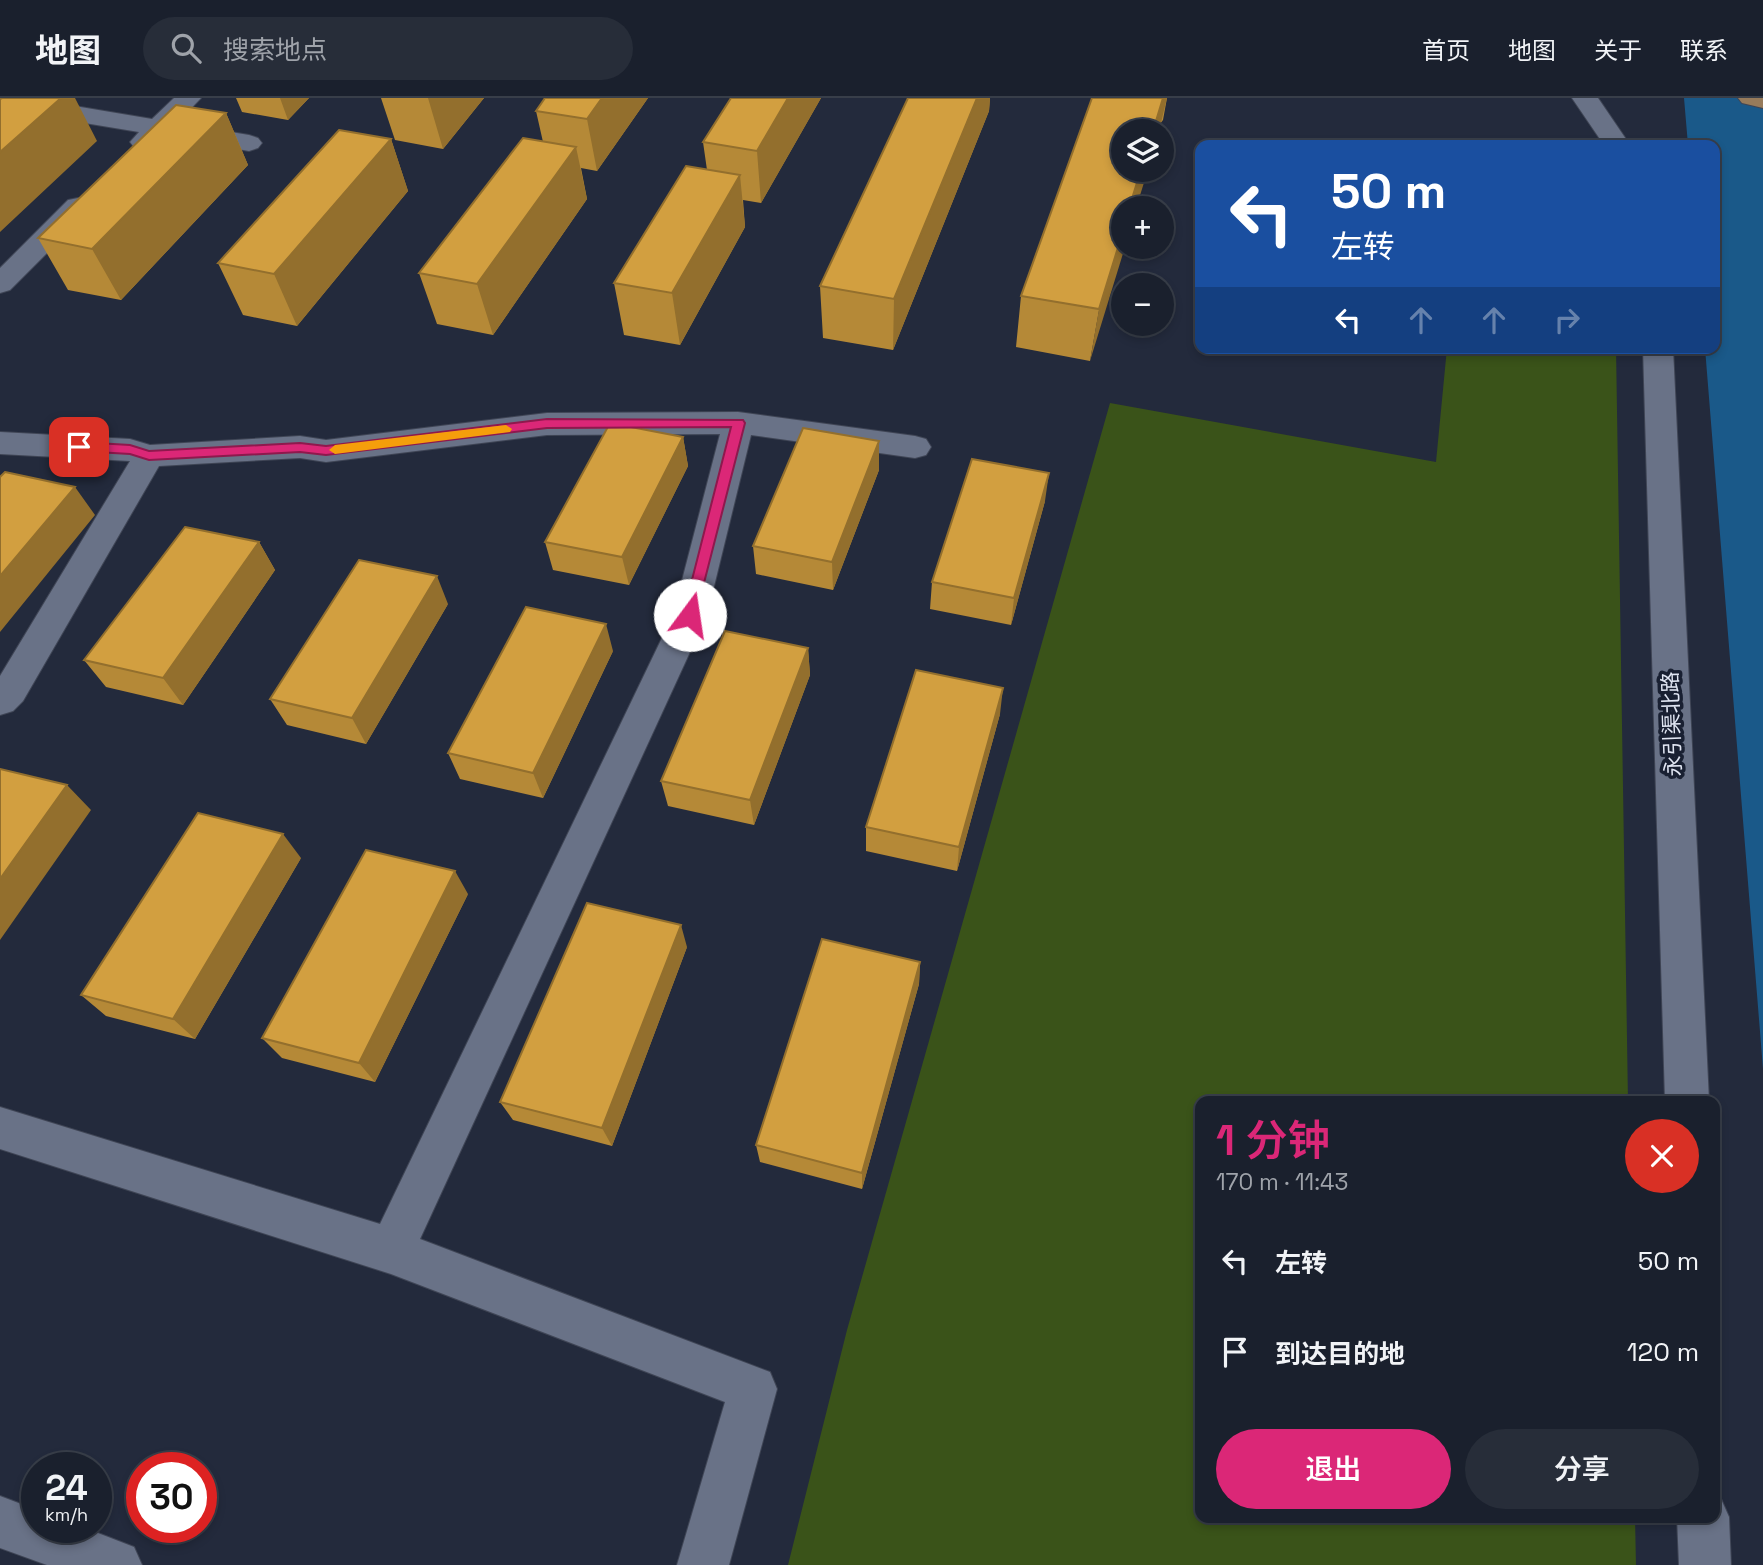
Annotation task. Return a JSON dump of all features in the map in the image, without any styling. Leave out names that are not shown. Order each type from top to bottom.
[{"type":"main road","points":[[1751,98],[1763,100]]},
{"type":"street","points":[[128,156],[188,98]]},
{"type":"street","points":[[1586,98],[1615,140]]},
{"type":"street","points":[[8,104],[249,143]]},
{"type":"street","points":[[0,284],[98,186]]},
{"type":"street","name":"永引渠北路","points":[[1658,354],[1687,1096]]},
{"type":"street","points":[[391,1251],[690,615],[738,423]]},
{"type":"street","points":[[0,443],[130,450],[149,456],[300,447],[326,451],[547,424],[738,423],[915,447]]},
{"type":"street","points":[[0,701],[10,691],[149,456]]},
{"type":"street","points":[[0,1128],[391,1251],[752,1389],[703,1565]]},
{"type":"street","points":[[0,1522],[116,1565]]},
{"type":"street","points":[[1703,1523],[1705,1565]]},
{"type":"green space","points":[[1446,354],[1616,354],[1628,1096],[1195,1096],[1195,1523],[1635,1523],[1636,1565],[788,1565],[847,1330],[1110,403],[1436,462]]},
{"type":"water","points":[[1684,98],[1763,98],[1763,1069],[1705,354],[1720,354],[1720,140],[1688,140]]},
{"type":"building","points":[[2,98],[61,98],[0,152]]},
{"type":"building","points":[[545,98],[602,98],[587,119],[536,111]]},
{"type":"building","points":[[731,98],[788,98],[757,151],[703,142]]},
{"type":"building","points":[[908,98],[977,98],[894,299],[820,286]]},
{"type":"building","points":[[1092,98],[1163,98],[1157,119],[1111,119],[1111,182],[1137,182],[1133,196],[1111,196],[1111,259],[1114,259],[1099,309],[1021,296]]},
{"type":"building","points":[[176,105],[226,113],[92,249],[38,238]]},
{"type":"building","points":[[339,130],[391,139],[274,274],[218,263]]},
{"type":"building","points":[[523,138],[576,147],[477,284],[419,273]]},
{"type":"building","points":[[686,166],[740,175],[672,293],[614,283]]},
{"type":"building","points":[[610,423],[683,437],[622,557],[545,542]]},
{"type":"building","points":[[803,428],[879,441],[832,562],[753,546]]},
{"type":"building","points":[[972,459],[1049,473],[1014,598],[932,582]]},
{"type":"building","points":[[5,472],[75,487],[0,576],[0,477]]},
{"type":"building","points":[[185,527],[259,542],[163,678],[84,660]]},
{"type":"building","points":[[359,560],[437,576],[352,718],[270,699]]},
{"type":"building","points":[[526,607],[606,624],[533,773],[448,753]]},
{"type":"building","points":[[725,631],[808,648],[750,800],[661,781]]},
{"type":"building","points":[[916,670],[1003,688],[959,847],[866,827]]},
{"type":"building","points":[[0,769],[67,785],[0,879]]},
{"type":"building","points":[[198,813],[283,834],[173,1019],[81,995]]},
{"type":"building","points":[[366,850],[455,871],[359,1063],[262,1038]]},
{"type":"building","points":[[587,903],[681,925],[602,1128],[500,1102]]},
{"type":"building","points":[[822,939],[920,962],[862,1173],[756,1145]]},
{"type":"slow traffic","points":[[335,450],[506,429]]},
{"type":"route","points":[[79,447],[130,450],[149,456],[300,447],[326,451],[547,424],[738,423],[690,615]]}]
